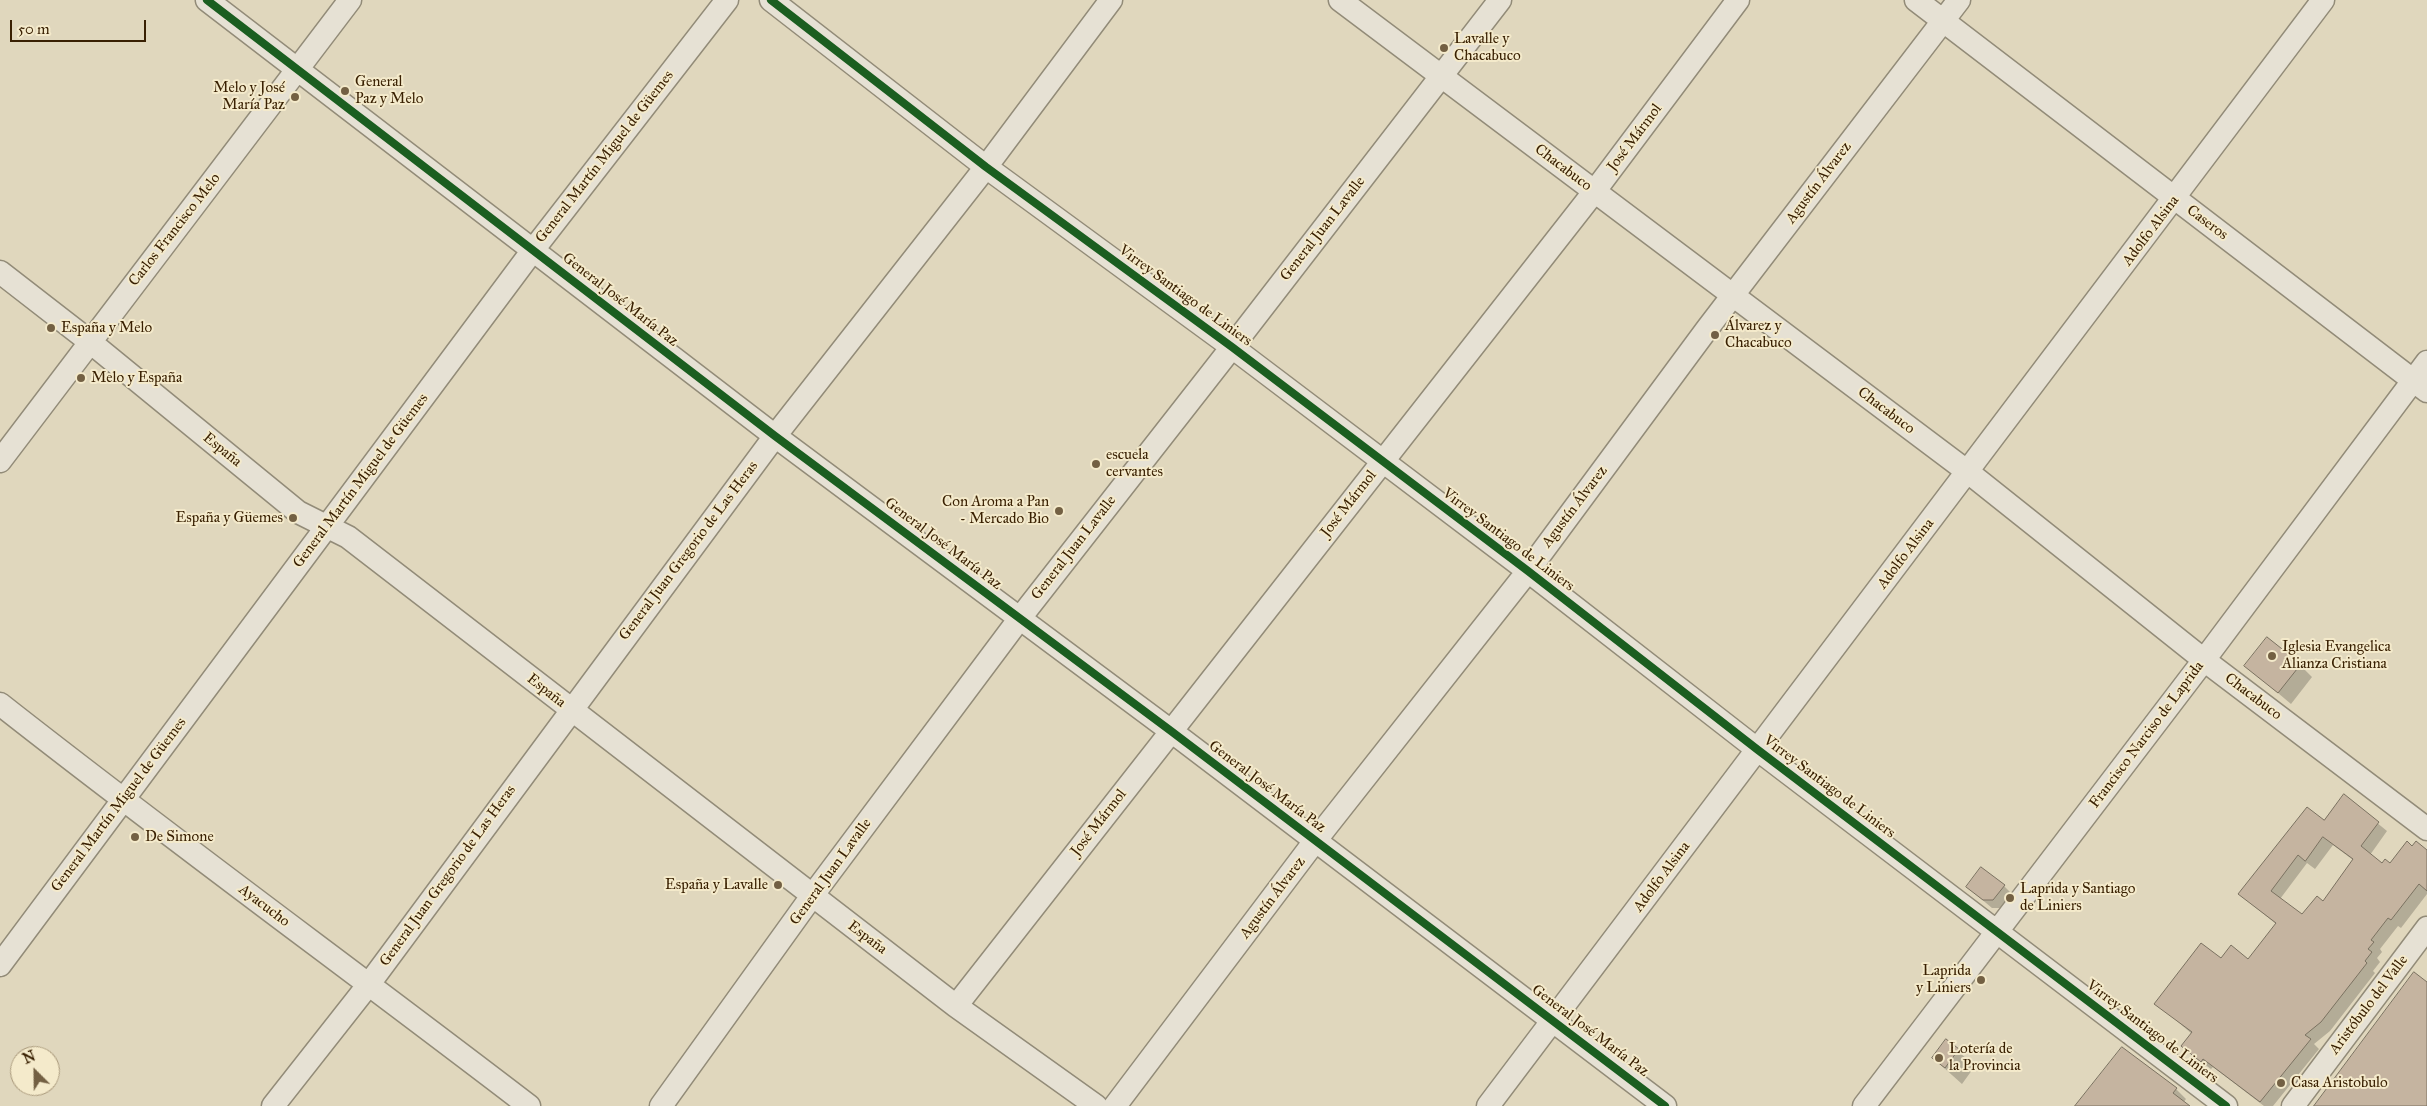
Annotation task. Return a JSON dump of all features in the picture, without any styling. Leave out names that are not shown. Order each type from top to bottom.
[{"type":"street","name":"General José María Paz","points":[[207,0],[775,436],[1171,731],[1665,1106]]},
{"type":"street","name":"Carlos Francisco Melo","points":[[0,461],[89,341],[350,0]]},
{"type":"street","name":"General Martín Miguel de Güemes","points":[[0,965],[533,250],[727,0]]},
{"type":"street","name":"Virrey Santiago de Liniers","points":[[771,0],[986,167],[1232,347],[1528,571],[1758,750],[2226,1106]]},
{"type":"street","name":"General Juan Gregorio de Las Heras","points":[[273,1106],[369,984],[775,436],[986,167],[1111,0]]},
{"type":"street","name":"Chacabuco","points":[[1340,0],[1732,297],[1968,472],[2204,660],[2427,829]]},
{"type":"street","name":"General Juan Lavalle","points":[[661,1106],[812,896],[1020,618],[1500,0]]},
{"type":"street","name":"José Mármol","points":[[956,1006],[1594,192],[1738,0]]},
{"type":"street","name":"Caseros","points":[[1916,0],[2420,386]]},
{"type":"street","name":"Agustín Álvarez","points":[[1115,1106],[1315,841],[1528,571],[1732,297],[1959,0]]},
{"type":"street","name":"Adolfo Alsina","points":[[1488,1106],[2175,199],[2323,0]]},
{"type":"street","name":"España","points":[[0,272],[89,341],[298,512],[348,537],[956,1006],[1096,1106]]},
{"type":"street","name":"Francisco Narciso de Laprida","points":[[1864,1106],[2204,660],[2420,386],[2427,362]]},
{"type":"street","name":"Ayacucho","points":[[0,704],[122,800],[529,1106]]},
{"type":"street","name":"Aristóbulo del Valle","points":[[2293,1106],[2427,928]]},
{"type":"building","name":"Iglesia Evangelica Alianza Cristiana","points":[[2267,637],[2301,664],[2278,693],[2244,666]]},
{"type":"building","points":[[2344,794],[2379,822],[2361,846],[2382,863],[2385,859],[2390,863],[2407,841],[2412,846],[2416,841],[2427,850],[2427,891],[2419,884],[2391,920],[2388,918],[2371,940],[2374,942],[2368,949],[2372,952],[2365,961],[2367,963],[2321,1022],[2305,1035],[2311,1039],[2260,1102],[2203,1059],[2201,1062],[2181,1046],[2192,1032],[2154,1004],[2201,943],[2221,958],[2231,945],[2248,959],[2276,923],[2238,894],[2307,807],[2324,820]],"holes":[[[2323,837],[2353,859],[2323,901],[2317,896],[2302,914],[2271,891],[2298,855],[2305,861]]]},
{"type":"building","points":[[1981,867],[2005,885],[1993,900],[1983,900],[1966,887]]},
{"type":"building","points":[[2414,972],[2427,982],[2427,1106],[2314,1106]]},
{"type":"building","points":[[1946,1039],[1959,1049],[1945,1068],[1932,1058]]},
{"type":"building","points":[[2122,1047],[2177,1088],[2173,1093],[2190,1106],[2075,1106]]},
{"type":"cycle path","points":[[207,0],[775,436],[1171,731],[1665,1106]]},
{"type":"cycle path","points":[[771,0],[986,167],[1232,347],[1528,571],[1758,750],[2226,1106]]},
{"type":"place","name":"Lavalle y Chacabuco","points":[[1444,48]]},
{"type":"place","name":"General Paz y Melo","points":[[345,91]]},
{"type":"place","name":"Melo y José María Paz","points":[[295,97]]},
{"type":"place","name":"España y Melo","points":[[51,328]]},
{"type":"place","name":"Álvarez y Chacabuco","points":[[1715,335]]},
{"type":"place","name":"Melo y España","points":[[81,378]]},
{"type":"place","name":"escuela cervantes","points":[[1096,464]]},
{"type":"place","name":"Con Aroma a Pan - Mercado Bio","points":[[1059,511]]},
{"type":"place","name":"España y Güemes","points":[[293,518]]},
{"type":"place","name":"Iglesia Evangelica Alianza Cristiana","points":[[2272,656]]},
{"type":"place","name":"De Simone","points":[[135,837]]},
{"type":"place","name":"España y Lavalle","points":[[778,885]]},
{"type":"place","name":"Laprida y Santiago de Liniers","points":[[2010,898]]},
{"type":"place","name":"Laprida y Liniers","points":[[1981,980]]},
{"type":"place","name":"Lotería de la Provincia","points":[[1939,1058]]},
{"type":"place","name":"Casa Aristobulo","points":[[2281,1083]]}]
